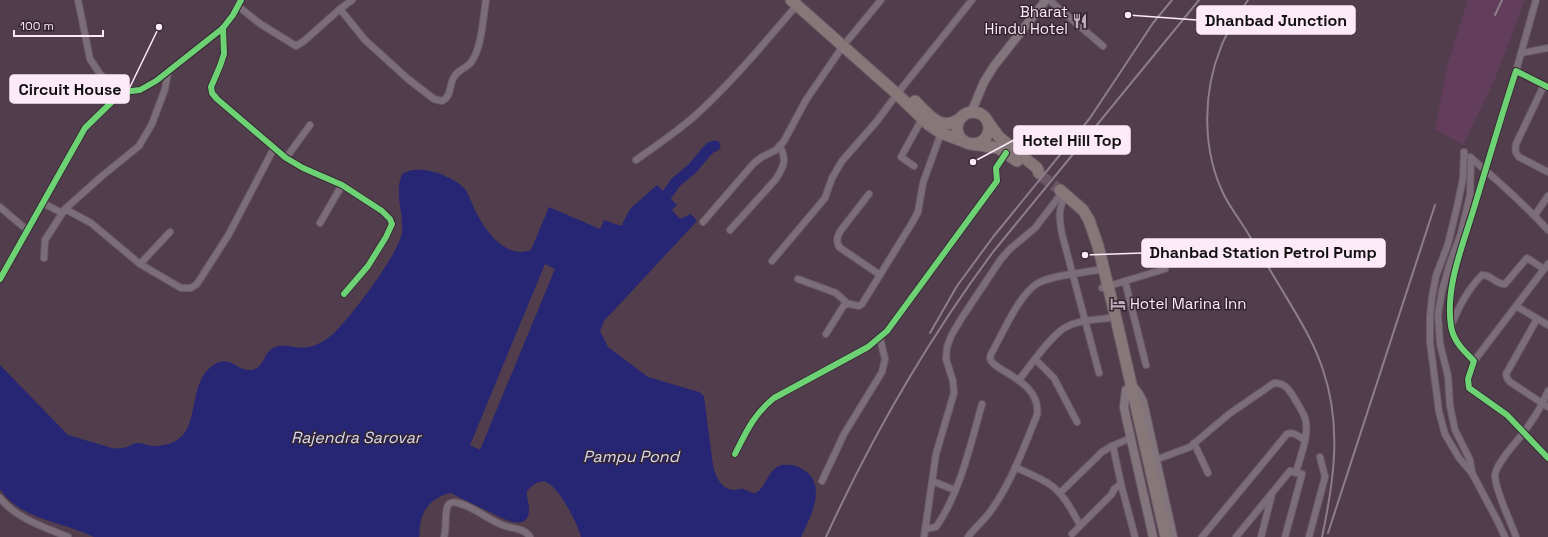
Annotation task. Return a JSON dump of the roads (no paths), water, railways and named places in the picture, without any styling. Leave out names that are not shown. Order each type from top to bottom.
[{"type":"highway","points":[[796,2],[846,43],[899,91],[938,122],[950,124],[971,112],[979,114],[986,119],[996,134],[1037,168],[1040,174],[1033,172],[1006,153],[994,147],[968,143],[941,133],[922,119],[899,91]]},
{"type":"highway","points":[[961,118],[957,129],[959,136],[968,143],[980,142],[986,138],[989,130],[986,119]]},
{"type":"highway","points":[[1062,192],[1083,210],[1089,220],[1098,246],[1109,318],[1127,382]]},
{"type":"highway","points":[[1083,210],[1083,220],[1098,270],[1105,287],[1134,413],[1160,537]]},
{"type":"highway","points":[[1134,413],[1166,537]]},
{"type":"main road","points":[[971,112],[984,82],[994,66],[1046,0]]},
{"type":"main road","points":[[1127,382],[1124,407],[1153,537]]},
{"type":"main road","points":[[1127,382],[1139,394],[1142,402],[1173,537]]},
{"type":"street","points":[[78,0],[90,59],[100,74],[122,92]]},
{"type":"street","points":[[0,279],[85,128],[122,92],[140,90],[156,81],[223,28],[228,23],[241,0]]},
{"type":"street","points":[[238,6],[259,23],[296,46],[304,41],[352,0]]},
{"type":"street","points":[[340,9],[365,40],[408,79],[434,99],[442,101],[448,96],[456,73],[468,66],[478,50],[486,0]]},
{"type":"street","points":[[703,222],[754,163],[762,157],[772,153],[780,146],[806,100],[846,43],[881,0]]},
{"type":"street","points":[[772,261],[825,198],[832,178],[845,156],[877,121],[899,91],[972,0]]},
{"type":"street","points":[[1049,0],[1103,46]]},
{"type":"street","points":[[1474,361],[1457,343],[1451,328],[1450,304],[1454,277],[1486,170],[1496,130],[1516,72],[1536,0]]},
{"type":"street","points":[[636,160],[668,138],[697,114],[738,72],[796,2]]},
{"type":"street","points":[[223,28],[224,54],[211,87],[212,92],[217,99],[286,158],[303,168],[342,185],[388,215],[392,224],[386,237],[368,266],[344,294]]},
{"type":"street","points":[[1521,53],[1548,48]]},
{"type":"street","points":[[1516,72],[1546,86],[1516,144],[1516,154],[1548,172]]},
{"type":"street","points":[[44,258],[45,240],[64,211],[102,176],[140,146],[152,124],[165,89],[168,73]]},
{"type":"street","points":[[914,166],[901,157],[922,119]]},
{"type":"street","points":[[286,158],[310,125]]},
{"type":"street","points":[[798,279],[836,293],[847,303],[859,306],[862,304],[918,212],[923,183],[941,133]]},
{"type":"street","points":[[730,230],[782,171],[784,155],[780,146]]},
{"type":"street","points":[[43,203],[91,223],[140,264],[180,288],[191,288],[197,284],[230,234],[274,148]]},
{"type":"street","points":[[1505,537],[1472,473],[1459,458],[1445,434],[1439,412],[1430,342],[1430,317],[1436,276],[1448,244],[1458,203],[1463,178],[1464,152],[1535,215],[1548,230]]},
{"type":"street","points":[[735,454],[747,430],[763,408],[774,398],[868,347],[887,331],[997,181],[996,168],[1006,153]]},
{"type":"street","points":[[1471,158],[1470,195],[1461,233],[1442,291],[1438,315],[1440,344],[1448,376],[1450,406],[1455,430],[1470,460],[1472,473]]},
{"type":"street","points":[[320,223],[342,185]]},
{"type":"street","points":[[1062,192],[1059,208],[1059,219],[1072,275],[1086,321],[1099,373]]},
{"type":"street","points":[[924,537],[939,442],[954,393],[954,381],[946,359],[947,347],[951,336],[960,319],[1001,259],[1010,249],[1035,228],[1062,192]]},
{"type":"street","points":[[869,194],[837,236],[837,242],[839,247],[880,275]]},
{"type":"street","points":[[1535,215],[1548,196]]},
{"type":"street","points":[[0,207],[27,230]]},
{"type":"street","points":[[140,264],[170,232]]},
{"type":"street","points":[[1451,328],[1465,296],[1482,275],[1488,276],[1500,284],[1505,284],[1527,258],[1546,266],[1474,361],[1468,379],[1469,388],[1507,415],[1548,458]]},
{"type":"street","points":[[1105,287],[1165,269]]},
{"type":"street","points":[[968,537],[992,510],[1015,467],[1037,415],[1038,408],[1030,391],[1019,380],[992,364],[990,358],[991,354],[1020,302],[1029,290],[1039,283],[1098,270]]},
{"type":"street","points":[[1125,281],[1146,364]]},
{"type":"street","points":[[826,334],[844,305],[847,303]]},
{"type":"street","points":[[1516,306],[1548,325]]},
{"type":"street","points":[[1019,380],[1054,336],[1065,327],[1086,321],[1109,318]]},
{"type":"street","points":[[1537,319],[1506,374],[1510,382],[1545,405]]},
{"type":"street","points":[[822,482],[844,434],[882,372],[885,359],[880,338]]},
{"type":"street","points":[[1036,360],[1054,378],[1077,422]]},
{"type":"street","points":[[1155,460],[1194,444],[1229,414],[1274,383],[1280,383],[1285,385],[1289,390],[1302,411],[1306,428],[1305,440],[1296,473]]},
{"type":"street","points":[[1516,537],[1496,485],[1495,475],[1498,466],[1545,405],[1548,391]]},
{"type":"street","points":[[925,529],[936,527],[955,490],[982,404]]},
{"type":"street","points":[[1202,537],[1287,434],[1290,432],[1305,440]]},
{"type":"street","points":[[1060,493],[1102,452],[1131,438]]},
{"type":"street","points":[[1194,444],[1208,473]]},
{"type":"street","points":[[1112,446],[1135,537]]},
{"type":"street","points":[[1309,537],[1325,477],[1320,457]]},
{"type":"street","points":[[1015,467],[1052,486],[1060,493],[1080,525]]},
{"type":"street","points":[[1236,536],[1290,471],[1302,474],[1285,537]]},
{"type":"street","points":[[932,480],[955,490]]},
{"type":"street","points":[[1072,534],[1110,496],[1116,487],[1121,484]]},
{"type":"street","points":[[1261,537],[1273,492]]},
{"type":"street","points":[[0,498],[10,510],[22,517],[68,537]]},
{"type":"street","points":[[444,537],[446,510],[450,504],[454,502],[463,505],[497,523],[524,531],[530,537]]},
{"type":"water","name":"Rajendra Sarovar","points":[[412,170],[428,170],[443,175],[460,184],[467,193],[485,228],[498,242],[513,251],[522,252],[531,250],[549,207],[600,229],[604,220],[621,226],[630,209],[657,185],[677,205],[672,210],[680,219],[691,214],[697,221],[604,321],[600,331],[608,347],[648,377],[699,392],[704,396],[713,466],[722,485],[729,489],[742,489],[755,493],[763,486],[771,473],[777,467],[782,465],[798,467],[810,475],[816,492],[815,502],[801,537],[581,537],[572,515],[557,491],[546,482],[540,482],[535,484],[527,491],[529,512],[526,520],[524,521],[513,522],[504,519],[451,493],[434,500],[425,510],[421,519],[419,537],[94,537],[31,514],[9,499],[0,489],[0,365],[68,435],[114,448],[127,447],[137,443],[154,446],[172,443],[182,435],[189,425],[198,388],[203,376],[212,366],[218,362],[224,361],[246,370],[256,369],[267,353],[273,348],[282,346],[305,348],[319,344],[341,326],[373,285],[399,242],[402,232],[402,224],[399,187],[403,173]],"holes":[[[545,264],[555,269],[480,450],[470,445]]]},
{"type":"waterway","points":[[659,206],[676,182],[692,169],[711,147],[715,146]]},
{"type":"tunnel","points":[[1040,175],[1060,190]]},
{"type":"railway","points":[[930,333],[957,286],[993,237],[1090,118],[1153,23],[1172,0]]},
{"type":"railway","points":[[826,537],[862,462],[902,390],[923,355],[969,286],[993,252],[1199,0]]},
{"type":"railway","points":[[1248,0],[1226,35],[1215,65],[1210,84],[1208,103],[1207,123],[1209,142],[1217,180],[1225,197],[1299,319],[1315,349],[1323,370],[1333,412],[1334,454],[1330,495],[1322,537]]},
{"type":"railway","points":[[1495,15],[1502,0]]},
{"type":"railway","points":[[1328,533],[1435,205]]},
{"type":"place","name":"Dhanbad Junction","points":[[1128,15]]},
{"type":"place","name":"Bharat Hindu Hotel","points":[[1080,21]]},
{"type":"place","name":"Circuit House","points":[[159,27]]},
{"type":"place","name":"Hotel Hill Top","points":[[973,162]]},
{"type":"place","name":"Dhanbad Station Petrol Pump","points":[[1085,255]]},
{"type":"place","name":"Hotel Marina Inn","points":[[1118,304]]},
{"type":"water label","name":"Pampu Pond","points":[[631,456]]}]
